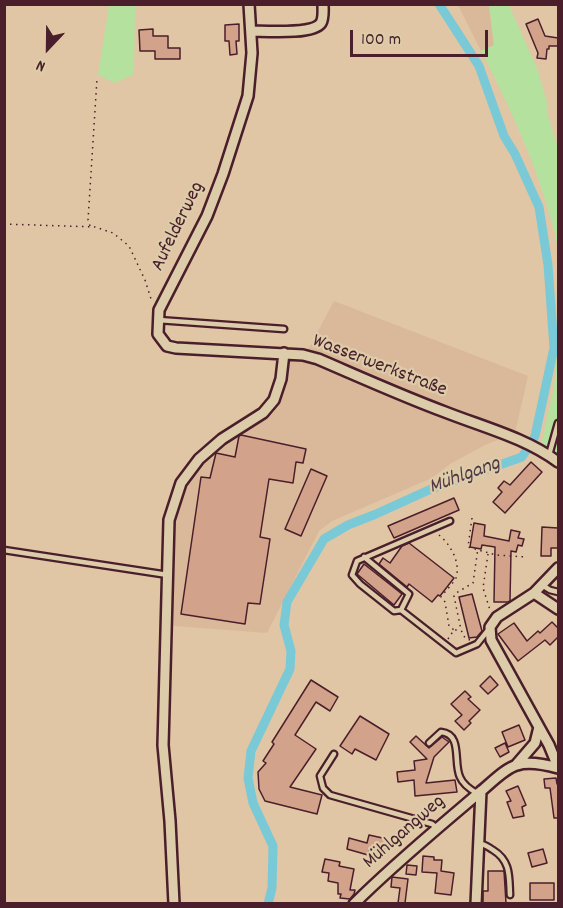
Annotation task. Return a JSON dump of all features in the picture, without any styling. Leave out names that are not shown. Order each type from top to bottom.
[{"type":"street","name":"Aufelderweg","points":[[158,320],[164,297],[207,216],[223,174],[251,81],[249,4]]},
{"type":"street","points":[[251,31],[291,31],[318,26],[322,21],[323,4]]},
{"type":"street","points":[[158,320],[158,334],[167,346],[284,353]]},
{"type":"street","name":"Wasserwerkstraße","points":[[174,903],[172,844],[163,745],[169,520],[181,483],[199,459],[214,445],[269,408],[278,391],[284,353],[318,359],[426,405],[522,442],[558,462]]},
{"type":"street","points":[[516,765],[558,767],[540,727],[491,640],[492,624],[534,593],[558,568]]},
{"type":"street","points":[[534,593],[558,609]]},
{"type":"street","name":"Mühlgangweg","points":[[354,903],[436,828],[516,765],[535,743],[540,727]]},
{"type":"street","points":[[476,903],[480,844],[479,793]]},
{"type":"lane","points":[[158,320],[284,330]]},
{"type":"lane","points":[[549,455],[558,423]]},
{"type":"lane","points":[[450,521],[364,557],[357,561],[352,575],[394,611],[401,610],[456,653],[477,644],[492,624]]},
{"type":"lane","points":[[4,550],[168,575]]},
{"type":"lane","points":[[364,557],[409,594],[401,610]]},
{"type":"lane","points":[[542,585],[558,592]]},
{"type":"lane","points":[[429,743],[441,732],[450,735],[456,748],[459,776],[463,783],[479,793]]},
{"type":"lane","points":[[334,754],[320,776],[323,788],[330,795],[432,824],[436,828]]},
{"type":"lane","points":[[480,844],[498,853],[508,866],[510,895]]},
{"type":"path","points":[[90,226],[88,220],[97,78]]},
{"type":"path","points":[[4,224],[90,226],[113,233],[129,246],[145,280],[158,320]]},
{"type":"path","points":[[472,518],[468,547],[489,553],[526,557]]},
{"type":"path","points":[[434,527],[448,543],[456,566],[456,577],[441,597],[445,602],[449,626],[454,630],[460,630]]},
{"type":"path","points":[[478,548],[473,583],[454,596],[460,630],[465,638],[480,639]]},
{"type":"path","points":[[489,553],[483,588],[492,624]]},
{"type":"path","points":[[444,644],[454,630]]},
{"type":"shaded area","points":[[458,5],[489,5],[494,46],[481,51]]},
{"type":"shaded area","points":[[334,301],[528,376],[515,433],[485,445],[450,464],[432,478],[332,521],[319,531],[267,633],[162,625],[162,522],[178,478],[209,440],[260,408],[275,383],[279,349],[307,352]]},
{"type":"green space","points":[[109,5],[135,5],[134,74],[115,83],[98,75]]},
{"type":"green space","points":[[489,5],[509,5],[538,71],[549,110],[546,110],[558,148],[558,247],[544,196],[526,147],[481,51],[494,45]]},
{"type":"green space","points":[[558,347],[558,456],[541,447],[554,387]]},
{"type":"building","points":[[538,19],[545,36],[558,38],[558,46],[549,46],[547,49],[546,59],[537,58],[538,53],[526,24]]},
{"type":"building","points":[[239,24],[239,41],[236,41],[237,54],[230,55],[229,41],[225,41],[225,25]]},
{"type":"building","points":[[153,29],[153,36],[168,36],[168,48],[180,48],[180,59],[155,59],[155,51],[140,51],[139,30]]},
{"type":"building","points":[[241,435],[306,449],[303,463],[296,462],[293,483],[269,479],[260,537],[270,539],[260,604],[248,603],[245,624],[181,614],[201,477],[210,478],[216,453],[235,457]]},
{"type":"building","points":[[531,462],[542,472],[505,513],[493,502],[502,492],[498,488],[504,481],[510,485]]},
{"type":"building","points":[[311,469],[327,476],[301,536],[285,529]]},
{"type":"building","points":[[454,498],[459,510],[394,538],[388,526]]},
{"type":"building","points":[[474,523],[485,525],[484,536],[509,541],[511,530],[520,532],[518,538],[524,539],[522,546],[518,545],[516,552],[511,551],[510,601],[508,602],[494,602],[495,547],[482,545],[481,549],[470,547]]},
{"type":"building","points":[[542,527],[558,528],[558,548],[551,548],[551,556],[541,556]]},
{"type":"building","points":[[409,543],[454,578],[440,596],[438,595],[432,602],[409,584],[407,587],[379,564],[383,558],[390,563],[402,546]]},
{"type":"building","points":[[364,564],[402,594],[394,605],[357,574]]},
{"type":"building","points":[[472,594],[482,631],[477,637],[469,638],[459,597]]},
{"type":"building","points":[[552,622],[558,628],[558,637],[550,645],[545,640],[518,661],[498,634],[514,623],[527,641]]},
{"type":"building","points":[[490,676],[498,685],[488,694],[480,686]]},
{"type":"building","points":[[311,680],[338,697],[330,711],[316,702],[295,735],[316,749],[290,787],[322,795],[317,814],[265,801],[259,789],[258,772],[266,763],[263,761],[274,744],[272,742]]},
{"type":"building","points":[[465,691],[471,697],[468,699],[480,710],[464,730],[455,721],[462,715],[451,704]]},
{"type":"building","points":[[360,716],[389,734],[376,760],[355,749],[352,754],[340,746]]},
{"type":"building","points":[[519,725],[525,740],[508,747],[502,732]]},
{"type":"building","points":[[416,736],[429,748],[442,737],[449,742],[434,757],[426,783],[455,780],[457,792],[415,796],[414,780],[398,782],[397,772],[415,770],[414,761],[427,759],[410,742]]},
{"type":"building","points":[[505,743],[509,752],[500,757],[495,748]]},
{"type":"building","points":[[556,778],[558,818],[554,818],[550,788],[545,788],[544,779]]},
{"type":"building","points":[[518,786],[526,805],[522,807],[524,816],[513,818],[507,802],[511,801],[506,791]]},
{"type":"building","points":[[369,835],[387,839],[384,854],[369,850],[368,855],[347,849],[349,838],[367,843]]},
{"type":"building","points":[[543,849],[547,863],[532,867],[528,853]]},
{"type":"building","points":[[423,856],[442,860],[441,871],[454,873],[451,895],[435,893],[437,873],[422,872]]},
{"type":"building","points":[[325,859],[340,862],[339,866],[354,869],[350,890],[355,890],[350,899],[340,898],[338,883],[328,881],[329,873],[322,872]]},
{"type":"building","points":[[407,865],[417,866],[416,875],[406,874]]},
{"type":"building","points":[[488,871],[504,871],[506,903],[483,903],[483,891],[488,891]]},
{"type":"building","points":[[392,877],[408,879],[405,903],[398,903],[400,888],[391,887]]},
{"type":"building","points":[[530,883],[554,883],[554,900],[530,900]]},
{"type":"waterway","name":"Mühlgang","points":[[268,904],[272,888],[273,846],[253,803],[248,778],[251,751],[290,669],[291,651],[284,625],[287,602],[324,539],[348,525],[431,489],[522,457],[535,436],[554,348],[548,265],[539,207],[515,154],[504,136],[479,66],[439,4]]}]
